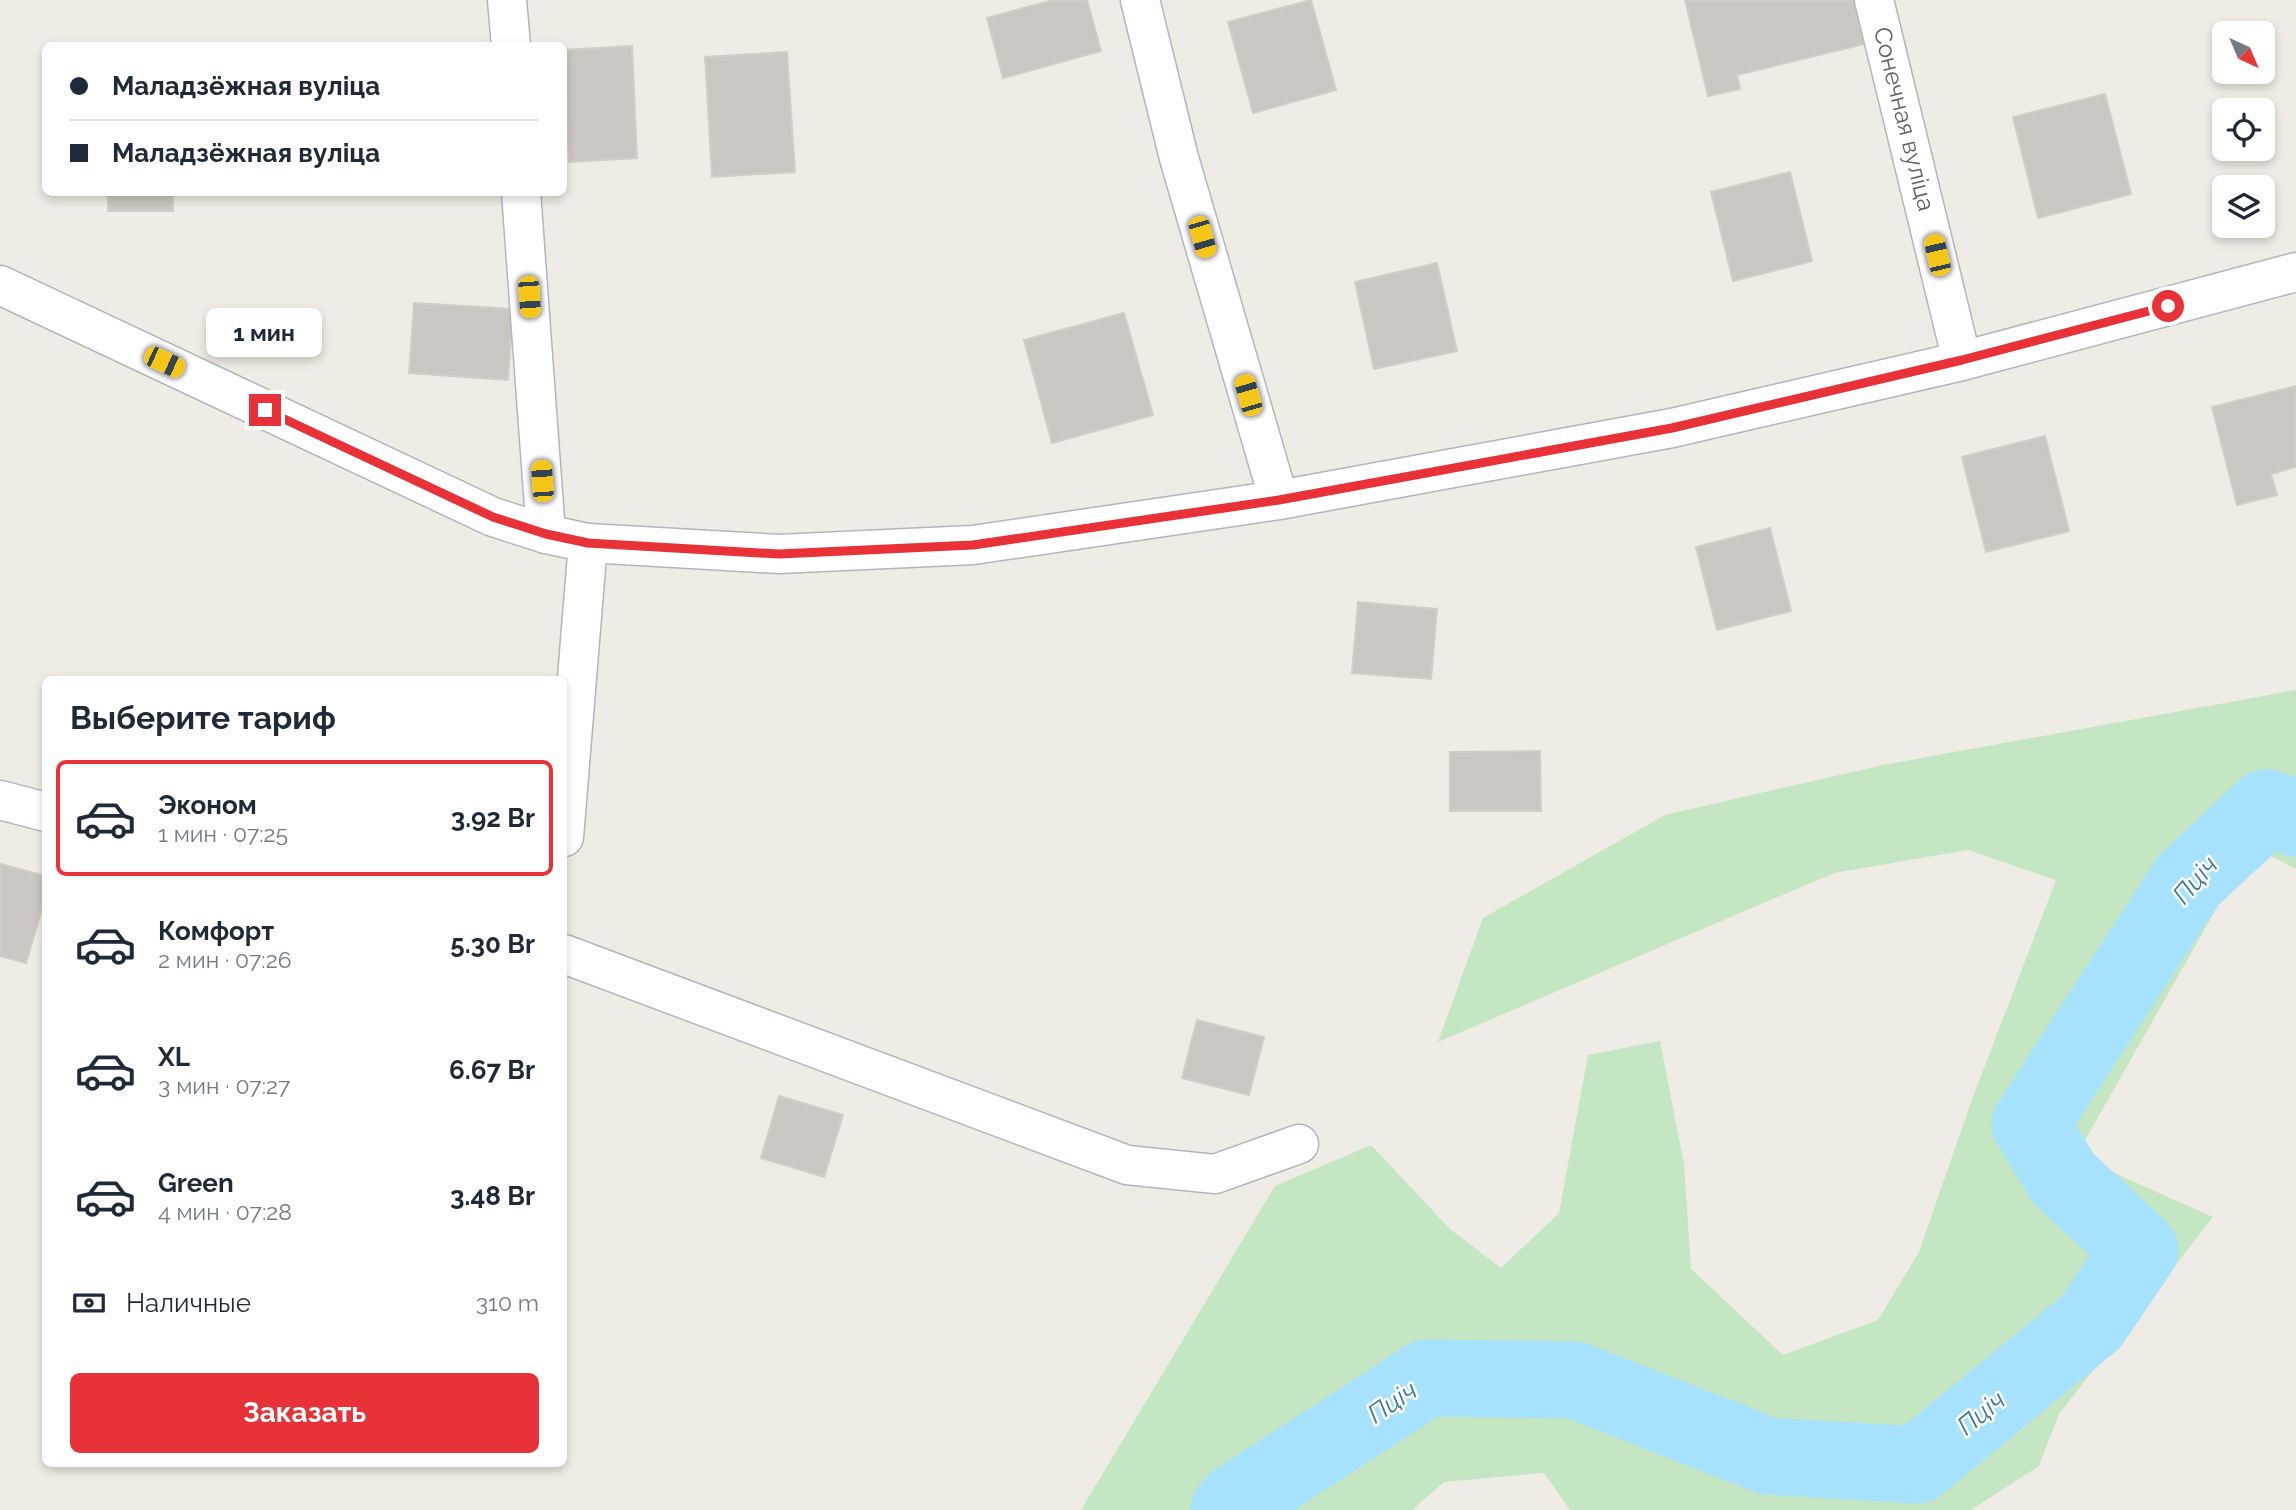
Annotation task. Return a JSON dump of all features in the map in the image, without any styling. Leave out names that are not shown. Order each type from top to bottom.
[{"type":"street","points":[[507,0],[511,42]]},
{"type":"street","points":[[1140,0],[1179,158],[1279,500]]},
{"type":"street","name":"Сонечная вуліца","points":[[1874,0],[1962,360]]},
{"type":"street","points":[[521,196],[546,534]]},
{"type":"street","points":[[0,285],[493,517],[546,534],[588,543],[779,554],[973,545],[1279,500],[1672,428],[1962,360],[2296,272]]},
{"type":"street","points":[[567,800],[588,543]]},
{"type":"street","points":[[0,800],[42,811]]},
{"type":"street","points":[[567,955],[1127,1165],[1215,1174],[1299,1144]]},
{"type":"green space","points":[[2296,690],[2296,869],[2252,846],[2076,1156],[2213,1217],[2059,1414],[2039,1466],[1971,1510],[1570,1510],[1544,1473],[1444,1482],[1412,1510],[1081,1510],[1275,1186],[1371,1145],[1450,1229],[1501,1268],[1559,1213],[1588,1055],[1660,1041],[1684,1164],[1691,1269],[1783,1355],[1878,1320],[1919,1252],[1971,1102],[2056,880],[1968,850],[1834,873],[1438,1042],[1483,918],[1665,815],[1883,765]]},
{"type":"building","points":[[1053,0],[1087,0],[1101,51],[1003,78],[987,18]]},
{"type":"building","points":[[1311,0],[1336,90],[1253,113],[1228,22]]},
{"type":"building","points":[[1685,0],[1854,0],[1864,44],[1737,75],[1740,89],[1708,96]]},
{"type":"building","points":[[632,46],[637,158],[569,162],[567,50]]},
{"type":"building","points":[[787,52],[795,172],[712,177],[705,57]]},
{"type":"building","points":[[2105,94],[2131,194],[2038,218],[2013,117]]},
{"type":"building","points":[[1790,172],[1812,261],[1733,281],[1711,192]]},
{"type":"building","points":[[108,196],[173,196],[173,211],[108,211]]},
{"type":"building","points":[[1437,263],[1457,351],[1374,369],[1355,282]]},
{"type":"building","points":[[414,303],[513,309],[508,380],[409,373]]},
{"type":"building","points":[[1124,313],[1153,415],[1052,443],[1024,340]]},
{"type":"building","points":[[2296,386],[2296,467],[2271,474],[2277,495],[2237,505],[2212,407]]},
{"type":"building","points":[[2045,436],[2069,531],[1986,552],[1962,457]]},
{"type":"building","points":[[1770,528],[1791,611],[1717,630],[1696,547]]},
{"type":"building","points":[[1358,602],[1437,609],[1431,679],[1352,673]]},
{"type":"building","points":[[1540,751],[1541,811],[1450,811],[1450,752]]},
{"type":"building","points":[[0,864],[42,875],[42,909],[26,963],[0,956]]},
{"type":"building","points":[[1197,1020],[1264,1037],[1249,1095],[1182,1078]]},
{"type":"building","points":[[779,1096],[843,1115],[824,1177],[761,1158]]},
{"type":"waterway","name":"Пціч","points":[[1229,1510],[1237,1501],[1427,1378],[1575,1380],[1768,1456],[1917,1465],[2091,1322],[2140,1250],[2064,1179],[2030,1124],[2188,881],[2266,808],[2296,818]]},
{"type":"route","points":[[265,410],[493,517],[546,534],[588,543],[779,554],[973,545],[1279,500],[1672,428],[1962,360],[2168,306]]}]
